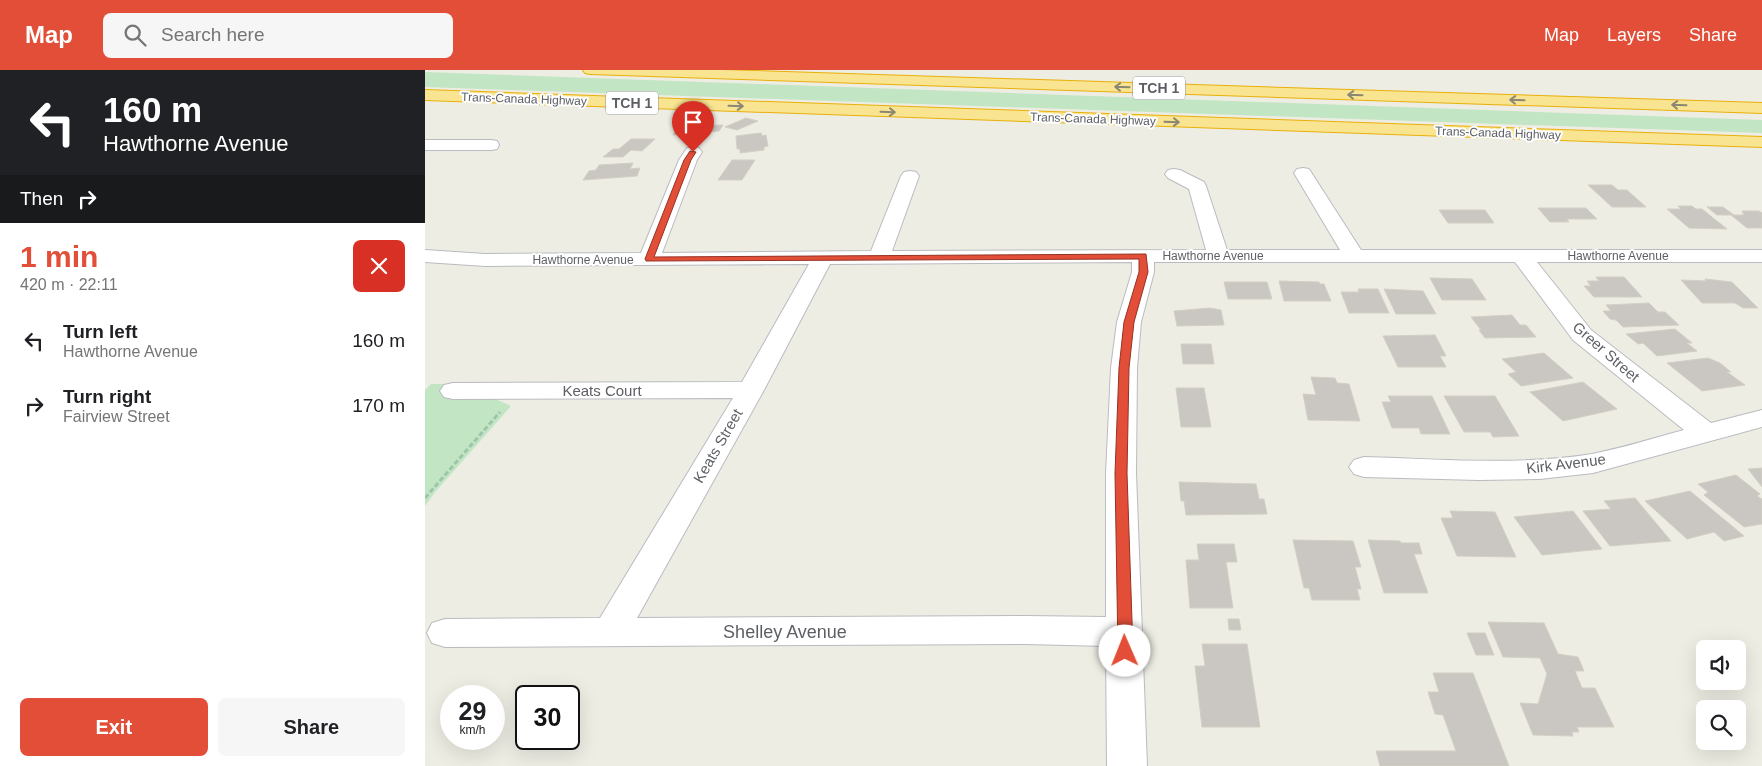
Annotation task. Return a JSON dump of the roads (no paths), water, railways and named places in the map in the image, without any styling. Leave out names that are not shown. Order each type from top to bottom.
[{"type":"highway","name":"TCH 1","points":[[590,70],[1762,107]]},
{"type":"highway","name":"Trans-Canada Highway","points":[[425,95],[1319,128],[1762,142]]},
{"type":"highway","points":[[1319,128],[1762,153]]},
{"type":"street","points":[[425,145],[491,145]]},
{"type":"street","points":[[649,259],[687,160],[693,152]]},
{"type":"street","points":[[1303,173],[1354,256]]},
{"type":"street","points":[[1174,174],[1197,186],[1218,256]]},
{"type":"street","points":[[879,258],[910,176]]},
{"type":"street","name":"Hawthorne Avenue","points":[[425,256],[485,260],[1143,256],[1762,256]]},
{"type":"street","points":[[1127,766],[1121,473],[1124,368],[1129,322],[1143,272],[1143,256]]},
{"type":"street","name":"Greer Street","points":[[1521,256],[1582,335],[1705,432]]},
{"type":"street","name":"Keats Street","points":[[610,633],[751,390],[823,258]]},
{"type":"street","name":"Keats Court","points":[[453,391],[751,390]]},
{"type":"street","name":"Kirk Avenue","points":[[1364,468],[1479,470],[1549,468],[1593,463],[1762,418]]},
{"type":"street","name":"Shelley Avenue","points":[[445,633],[1026,630],[1125,632]]}]
